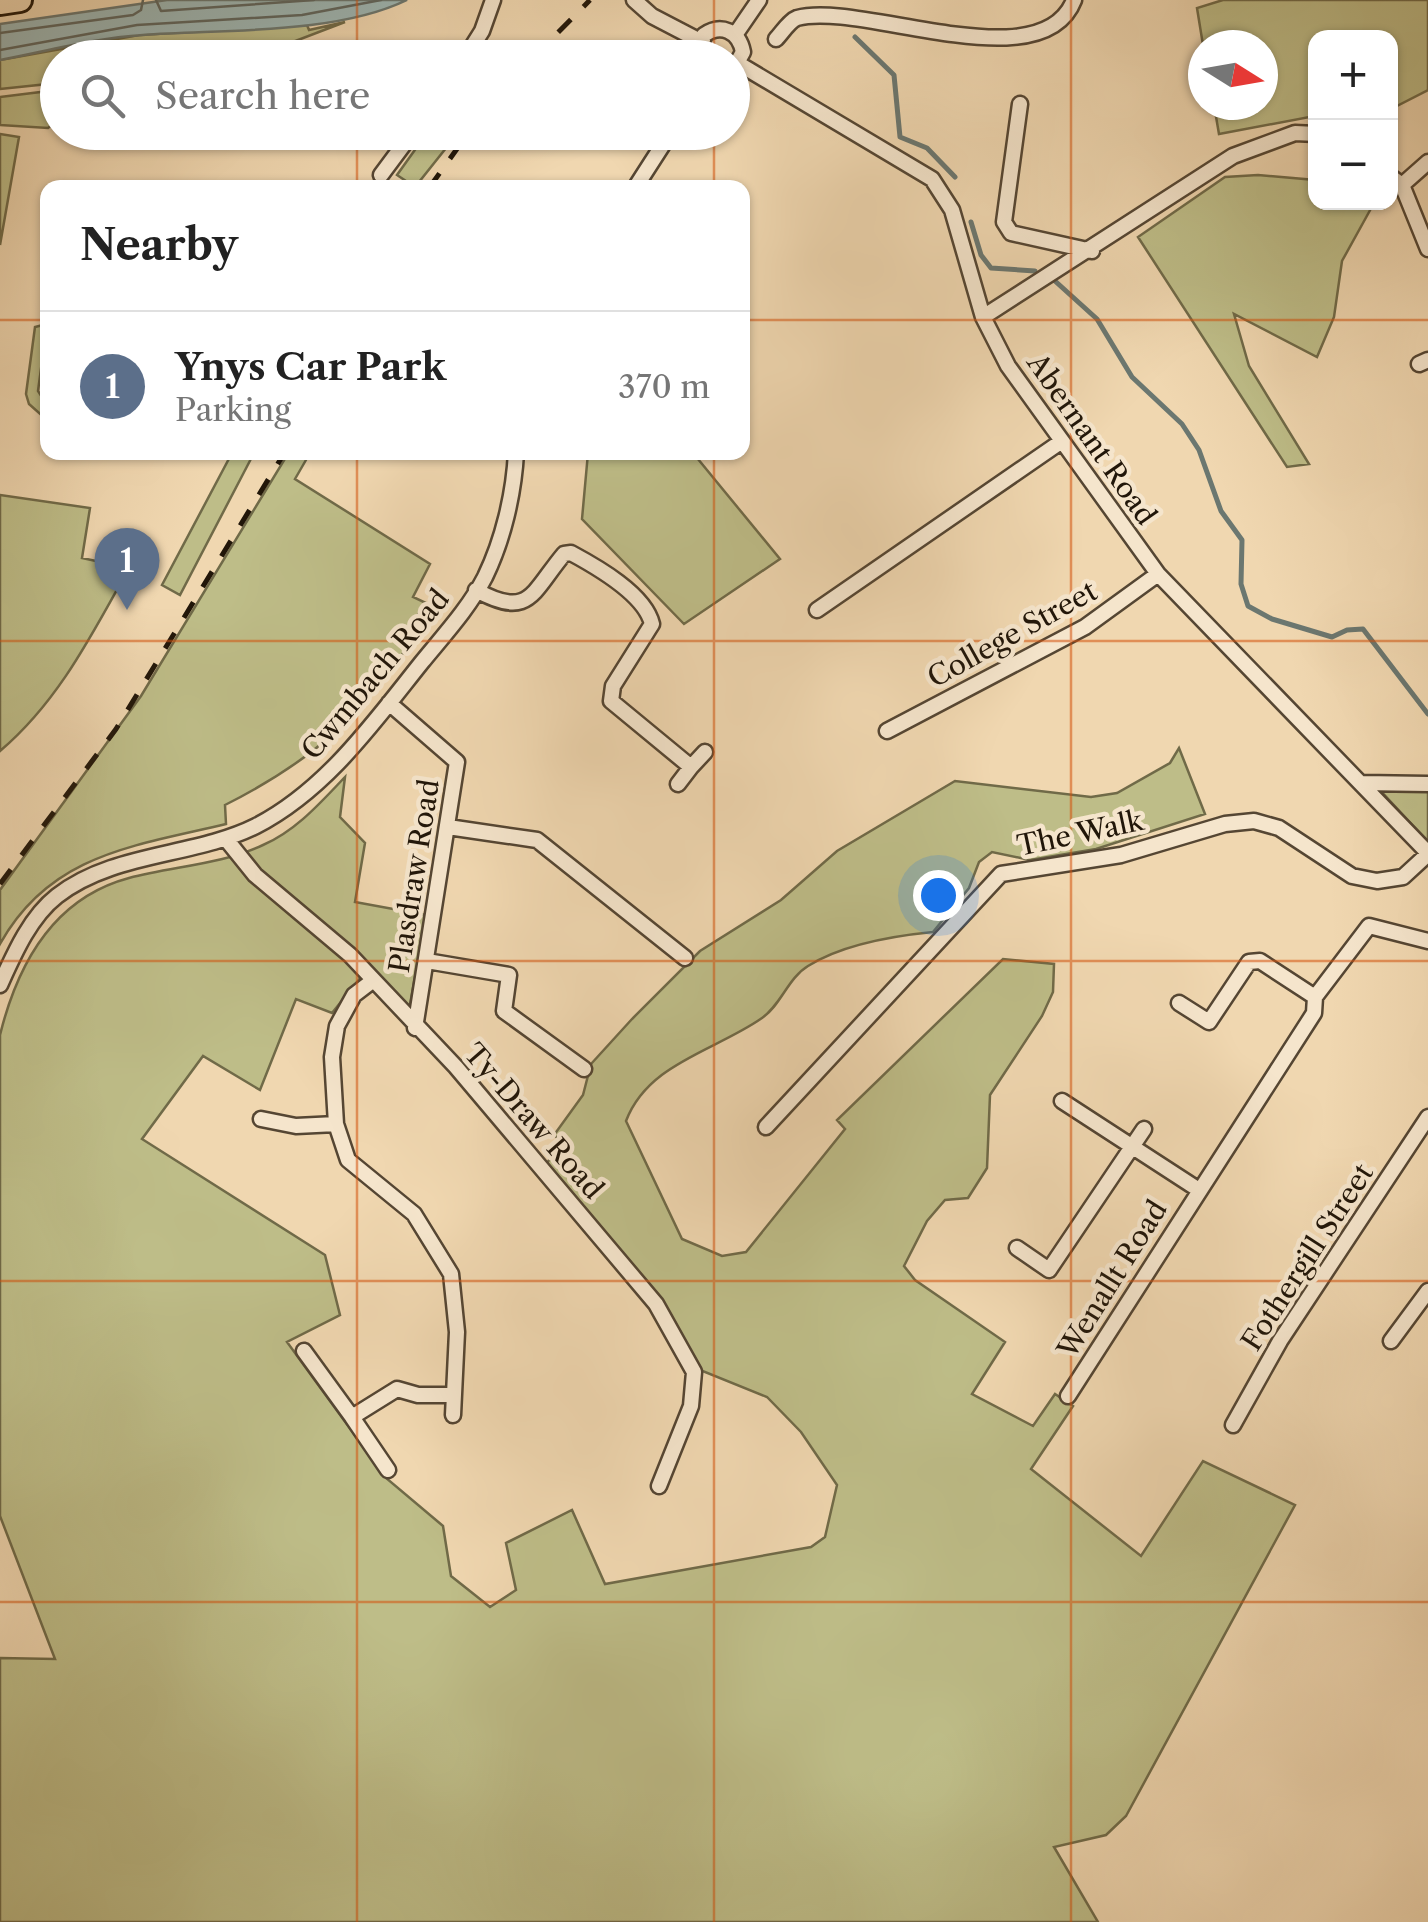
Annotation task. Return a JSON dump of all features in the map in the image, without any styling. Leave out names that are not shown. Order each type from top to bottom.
[{"type":"main road","points":[[0,2],[20,0]]},
{"type":"street","points":[[476,40],[493,0]]},
{"type":"street","points":[[634,0],[652,16],[698,40]]},
{"type":"street","points":[[736,35],[759,0]]},
{"type":"street","points":[[776,39],[794,18],[826,13],[987,36],[1036,31],[1062,18],[1074,0]]},
{"type":"street","points":[[701,40],[716,29],[736,35],[739,40]]},
{"type":"street","name":"Abernant Road","points":[[750,75],[932,179],[952,210],[984,317],[1008,366],[1158,574],[1186,608],[1428,853]]},
{"type":"street","points":[[1020,104],[1004,222],[1011,233],[1092,251]]},
{"type":"street","points":[[984,317],[1092,251],[1233,156],[1295,133],[1308,134]]},
{"type":"street","points":[[381,175],[399,150]]},
{"type":"street","points":[[639,180],[659,150]]},
{"type":"street","points":[[1398,179],[1428,162]]},
{"type":"street","points":[[1398,184],[1428,249]]},
{"type":"street","points":[[816,610],[897,558],[1062,441]]},
{"type":"street","name":"Cwmbach Road","points":[[0,984],[21,940],[56,897],[100,872],[226,839],[259,824],[302,796],[342,759],[476,590],[504,523],[515,460]]},
{"type":"street","points":[[476,590],[500,603],[517,605],[534,597],[547,574],[564,554],[571,552],[616,583],[650,613],[652,624],[612,686],[611,701],[691,767]]},
{"type":"street","name":"College Street","points":[[887,731],[1085,627],[1158,574]]},
{"type":"street","name":"Plasdraw Road","points":[[389,703],[458,762],[414,1028]]},
{"type":"street","points":[[678,784],[705,752]]},
{"type":"street","points":[[1362,783],[1428,784]]},
{"type":"street","name":"The Walk","points":[[766,1127],[1001,874],[1121,855],[1225,824],[1254,821],[1279,828],[1352,876],[1377,881],[1402,877],[1428,853]]},
{"type":"street","points":[[448,827],[537,840],[685,958]]},
{"type":"street","name":"Ty-Draw Road","points":[[226,839],[254,874],[350,955],[414,1028],[456,1067],[656,1304],[694,1372],[692,1406],[659,1486]]},
{"type":"street","name":"Wenallt Road","points":[[1068,1396],[1314,1013],[1315,997],[1369,926],[1428,942]]},
{"type":"street","points":[[1179,1003],[1208,1022],[1249,962],[1260,960],[1315,997]]},
{"type":"street","points":[[427,961],[509,975],[504,1011],[584,1069]]},
{"type":"street","points":[[371,982],[354,995],[336,1026],[332,1058],[336,1124],[348,1160],[414,1214],[451,1274],[457,1314],[453,1415]]},
{"type":"street","name":"Wenallt Road","points":[[1062,1101],[1198,1190]]},
{"type":"street","name":"Fothergill Street","points":[[1232,1425],[1280,1341],[1428,1118]]},
{"type":"street","points":[[261,1119],[296,1126],[336,1124]]},
{"type":"street","points":[[1017,1248],[1049,1270],[1144,1130]]},
{"type":"street","points":[[1391,1342],[1428,1291]]},
{"type":"street","points":[[304,1351],[388,1470]]},
{"type":"street","points":[[352,1416],[397,1389],[418,1395],[454,1394]]},
{"type":"shaded area","points":[[1223,0],[1428,0],[1428,90],[1398,105],[1398,30],[1308,30],[1308,117],[1219,134],[1217,120],[1278,120],[1278,30],[1201,30],[1197,8]]},
{"type":"shaded area","points":[[345,22],[298,40],[111,40],[307,25],[309,30]]},
{"type":"shaded area","points":[[40,53],[40,85],[0,89],[0,60]]},
{"type":"shaded area","points":[[40,92],[40,128],[0,125],[0,97]]},
{"type":"shaded area","points":[[0,134],[19,137],[0,245]]},
{"type":"shaded area","points":[[415,150],[444,150],[421,180],[404,180],[397,175]]},
{"type":"shaded area","points":[[1225,177],[1308,179],[1308,210],[1370,210],[1342,261],[1334,317],[1317,357],[1234,314],[1249,366],[1309,464],[1287,467],[1138,237]]},
{"type":"shaded area","points":[[40,326],[40,414],[29,404],[26,394],[35,327]]},
{"type":"shaded area","points":[[228,460],[250,460],[180,595],[162,585]]},
{"type":"shaded area","points":[[284,460],[306,460],[295,479],[430,564],[413,597],[426,603],[411,625],[419,631],[377,687],[335,732],[286,770],[225,805],[226,824],[127,848],[69,872],[43,890],[20,914],[0,944],[0,890],[141,696]]},
{"type":"shaded area","points":[[587,460],[699,460],[780,559],[684,624],[582,519]]},
{"type":"shaded area","points":[[0,495],[90,508],[82,558],[129,568],[57,689],[0,751]]},
{"type":"shaded area","points":[[1179,748],[1205,814],[1096,849],[1030,860],[992,852],[979,862],[969,888],[933,932],[852,947],[808,966],[762,1018],[685,1060],[650,1085],[626,1121],[682,1239],[722,1256],[746,1252],[845,1129],[837,1120],[1003,959],[1054,964],[1053,992],[1042,1016],[990,1095],[987,1168],[968,1198],[945,1200],[927,1221],[904,1266],[915,1280],[1005,1342],[972,1394],[1033,1426],[1055,1394],[1073,1406],[1031,1469],[1141,1556],[1203,1461],[1295,1505],[1126,1816],[1106,1835],[1054,1847],[1098,1922],[0,1922],[0,1658],[55,1659],[0,1516],[0,1035],[17,982],[43,937],[60,917],[103,887],[214,861],[263,845],[297,824],[345,777],[340,817],[365,843],[355,902],[426,915],[409,1010],[370,966],[332,1013],[296,999],[260,1090],[203,1056],[142,1139],[325,1255],[340,1315],[287,1342],[386,1478],[443,1526],[451,1576],[490,1607],[516,1590],[506,1543],[572,1510],[605,1584],[811,1547],[825,1537],[837,1485],[801,1432],[767,1397],[700,1370],[659,1300],[547,1163],[562,1142],[554,1135],[583,1095],[591,1064],[700,951],[781,900],[837,851],[955,781],[1091,797],[1117,793],[1170,763]]},
{"type":"shaded area","points":[[1379,789],[1428,789],[1428,842]]},
{"type":"water","points":[[167,0],[407,0],[378,11],[313,25],[103,40],[40,40],[40,52],[0,60],[0,24]]},
{"type":"waterway","points":[[855,37],[894,75],[900,137],[927,148],[955,177]]},
{"type":"waterway","points":[[971,222],[981,255],[991,268],[1035,271]]},
{"type":"waterway","points":[[1055,281],[1097,319],[1132,377],[1182,424],[1199,450],[1221,511],[1242,540],[1241,584],[1248,606],[1272,619],[1332,637],[1347,630],[1363,629],[1428,714]]},
{"type":"railway","points":[[551,40],[590,0]]},
{"type":"railway","points":[[435,180],[456,150]]},
{"type":"railway","points":[[0,884],[116,729],[280,460]]},
{"type":"place","name":"Ynys Car Park","points":[[127,610]]}]
